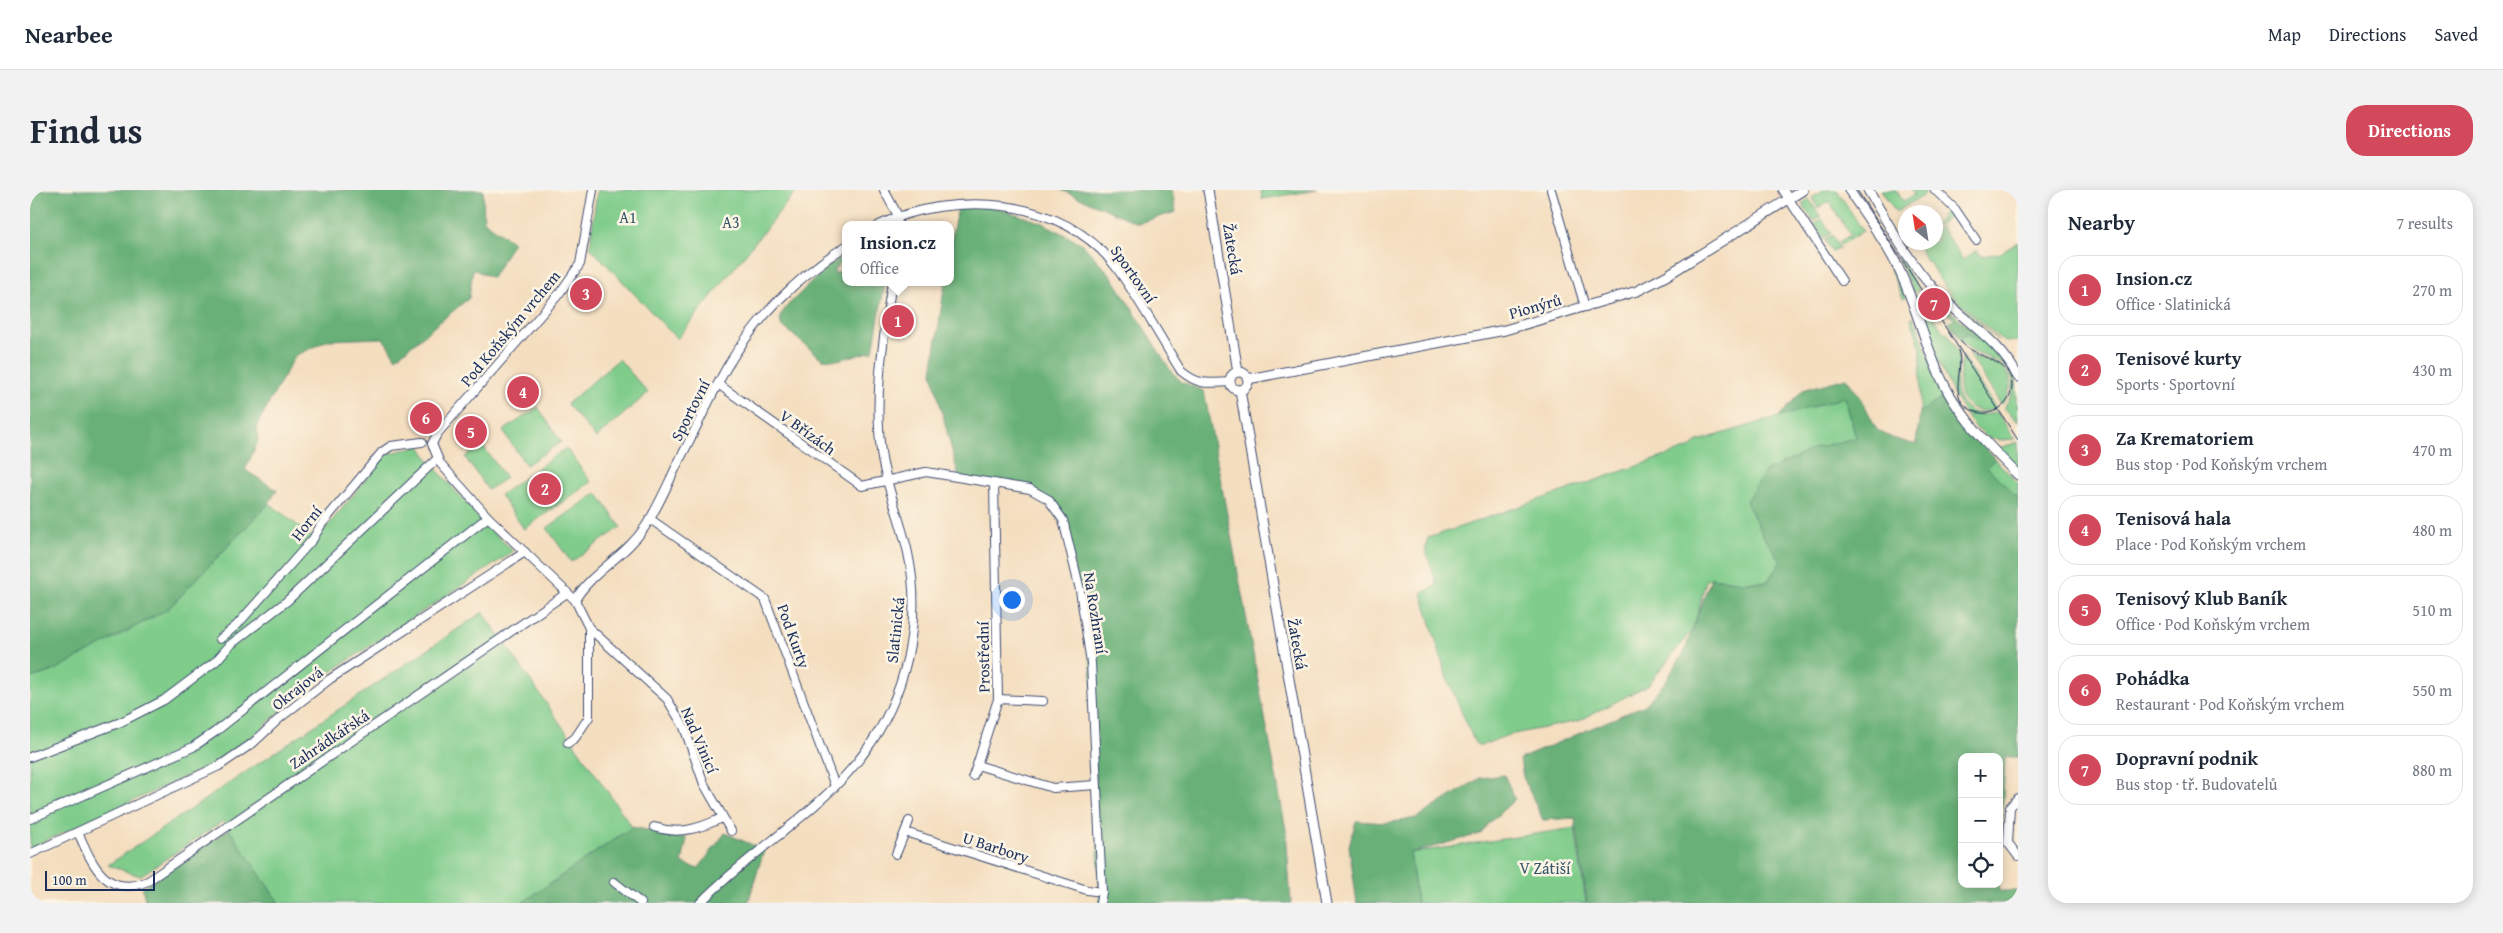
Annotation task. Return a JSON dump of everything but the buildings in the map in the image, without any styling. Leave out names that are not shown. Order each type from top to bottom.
[{"type":"street","name":"Pod Koňským vrchem","points":[[437,458],[432,444],[437,434],[559,294],[580,264],[593,190]]},
{"type":"street","points":[[884,190],[897,214],[898,221]]},
{"type":"street","name":"Žatecká","points":[[1208,190],[1238,372]]},
{"type":"street","points":[[1551,190],[1585,307]]},
{"type":"street","points":[[1783,190],[1842,281]]},
{"type":"street","name":"Pionýrů","points":[[1248,379],[1505,330],[1637,291],[1803,190]]},
{"type":"street","points":[[1849,190],[1877,232],[1904,280],[1932,358],[1952,399],[1978,435],[2018,475]]},
{"type":"street","points":[[1868,190],[1933,288],[1956,312],[1998,347],[2012,365],[2018,377]]},
{"type":"street","points":[[1936,190],[1955,209],[1976,240]]},
{"type":"street","name":"Sportovní","points":[[886,221],[897,214],[969,197],[1013,202],[1060,220],[1090,240],[1116,267],[1181,371],[1191,380],[1201,384],[1230,382]]},
{"type":"street","name":"Sportovní","points":[[575,600],[583,587],[625,552],[650,519],[727,367],[757,323],[788,291],[827,257],[842,248]]},
{"type":"street","name":"Slatinická","points":[[700,903],[719,884],[835,786],[865,752],[885,719],[905,671],[911,644],[913,587],[909,554],[882,458],[878,397],[892,286]]},
{"type":"street","points":[[1238,372],[1243,372],[1248,379],[1246,387],[1240,390],[1232,387],[1230,382],[1231,376],[1238,372]]},
{"type":"street","name":"V Břízách","points":[[718,384],[855,482],[862,486],[869,486],[887,481]]},
{"type":"street","name":"Žatecká","points":[[1240,390],[1327,903]]},
{"type":"street","name":"Horní","points":[[220,639],[237,625],[306,546],[382,452],[391,446],[422,442]]},
{"type":"street","points":[[30,757],[121,722],[172,694],[216,661],[230,645],[287,601],[437,458],[488,517],[575,600],[589,628],[589,717],[575,738],[568,743]]},
{"type":"street","name":"Na Rozhraní","points":[[887,481],[926,472],[1030,489],[1048,499],[1064,520],[1091,664],[1102,892],[1100,903]]},
{"type":"street","name":"Prostřední","points":[[973,776],[998,699],[994,483]]},
{"type":"street","points":[[30,819],[193,747],[215,732],[488,517]]},
{"type":"street","name":"Pod Kurty","points":[[650,519],[766,599],[835,786]]},
{"type":"street","name":"Okrajová","points":[[30,854],[219,766],[253,743],[281,717],[330,679],[525,552]]},
{"type":"street","name":"Zahrádkářská","points":[[78,832],[93,864],[102,876],[116,884],[127,886],[154,878],[224,827],[568,593]]},
{"type":"street","name":"Nad Vinicí","points":[[589,628],[667,699],[684,728],[704,784],[731,832]]},
{"type":"street","points":[[998,699],[1043,701]]},
{"type":"street","points":[[977,765],[1053,788],[1096,785]]},
{"type":"street","points":[[2018,798],[2010,807],[2008,843],[2018,856]]},
{"type":"street","points":[[654,827],[679,832],[693,830],[722,818]]},
{"type":"street","points":[[896,854],[909,821]]},
{"type":"street","name":"U Barbory","points":[[905,832],[1087,890],[1102,892]]},
{"type":"street","points":[[614,882],[641,903]]},
{"type":"green space","points":[[30,190],[483,190],[484,221],[513,242],[492,278],[473,269],[469,298],[396,358],[383,338],[328,340],[295,356],[257,425],[258,441],[245,470],[277,490],[269,503],[168,609],[51,672],[30,678]]},
{"type":"green space","points":[[597,190],[797,190],[677,339],[590,247]]},
{"type":"green space","points":[[1061,190],[1172,190],[1176,212],[1138,223]]},
{"type":"green space","points":[[1261,190],[1317,190],[1262,199]]},
{"type":"green space","points":[[1823,190],[1837,190],[1863,231],[1841,245],[1839,242],[1850,235],[1829,201],[1818,208],[1812,198]]},
{"type":"green space","points":[[1881,190],[1896,190],[1903,201],[1914,195],[1911,190],[1926,190],[1924,195],[1908,205],[1898,205],[1898,211],[1896,212]]},
{"type":"green space","points":[[1809,199],[1821,217],[1813,221],[1802,204]]},
{"type":"green space","points":[[961,201],[980,202],[1043,223],[1082,244],[1111,275],[1171,371],[1182,382],[1204,391],[1286,830],[1291,903],[1100,903],[1091,664],[1067,529],[1050,502],[1026,488],[959,478],[932,373],[944,286],[954,286],[954,226]]},
{"type":"green space","points":[[1951,209],[1954,215],[1943,222],[1943,214]]},
{"type":"green space","points":[[1822,219],[1831,233],[1823,238],[1814,224]]},
{"type":"green space","points":[[1943,230],[1963,260],[1977,250],[1981,256],[2001,253],[2018,242],[2018,341],[2004,342],[1952,294],[1929,261],[1927,262],[1920,250],[1943,250]]},
{"type":"green space","points":[[1832,235],[1840,248],[1832,252],[1825,240]]},
{"type":"green space","points":[[842,257],[842,262],[834,269],[835,274],[842,270],[842,286],[884,286],[873,351],[837,360],[822,359],[781,325],[780,316],[787,306],[827,267]]},
{"type":"green space","points":[[1897,257],[1919,290],[1914,293]]},
{"type":"green space","points":[[1890,262],[1906,297],[1903,298],[1888,265]]},
{"type":"green space","points":[[1941,291],[1945,291],[1999,341]]},
{"type":"green space","points":[[1920,295],[1944,333],[1946,331],[1954,343],[1959,362],[1956,380],[1959,399],[1963,405],[1975,413],[1989,414],[1997,412],[2015,439],[1998,440],[1988,437],[1964,413],[1935,353],[1915,298]]},
{"type":"green space","points":[[1949,310],[1981,336],[1977,340],[1968,334],[1960,339],[1949,322],[1954,319],[1946,312]]},
{"type":"green space","points":[[1913,316],[1946,396],[1920,412],[1921,348],[1911,319]]},
{"type":"green space","points":[[1968,334],[1981,336],[1995,349],[2016,380],[2018,422],[2004,408],[2013,392],[2013,380],[2008,369],[2001,363],[1971,351],[1960,339]]},
{"type":"green space","points":[[1969,354],[1994,363],[2006,371],[2009,376],[2010,386],[2007,396],[2001,405]]},
{"type":"green space","points":[[1962,356],[1996,409],[1984,411],[1972,408],[1962,397],[1959,384]]},
{"type":"green space","points":[[619,359],[648,393],[596,438],[567,404]]},
{"type":"green space","points":[[1846,378],[1861,398],[1877,430],[1892,438],[1916,445],[1920,412],[1946,396],[1966,427],[1995,459],[1987,467],[2018,498],[2018,757],[2005,757],[2003,802],[2003,753],[1958,753],[1958,888],[1999,888],[1999,891],[2018,891],[2018,903],[1587,903],[1575,818],[1543,820],[1523,777],[1520,759],[1645,705],[1665,682],[1684,653],[1711,578],[1743,582],[1767,582],[1781,561],[1762,534],[1746,501],[1765,472],[1815,448],[1856,438],[1845,397],[1779,417],[1803,390]]},
{"type":"green space","points":[[1845,397],[1856,438],[1815,448],[1746,500],[1762,534],[1781,561],[1767,582],[1743,582],[1711,578],[1706,580],[1694,628],[1648,685],[1579,721],[1508,735],[1480,746],[1475,743],[1447,678],[1422,593],[1437,585],[1425,548],[1428,538],[1692,447],[1698,441]]},
{"type":"green space","points":[[538,407],[561,442],[526,465],[503,431]]},
{"type":"green space","points":[[2018,442],[2018,470],[1999,448]]},
{"type":"green space","points":[[482,445],[506,478],[488,490],[465,457]]},
{"type":"green space","points":[[420,446],[431,463],[485,524],[512,550],[511,553],[308,687],[237,750],[209,766],[30,848],[30,678],[51,672],[168,609],[269,503],[316,540],[387,454]]},
{"type":"green space","points":[[566,448],[591,482],[524,529],[500,495]]},
{"type":"green space","points":[[1995,459],[2018,483],[2018,498],[1987,467]]},
{"type":"green space","points":[[597,493],[621,527],[571,562],[547,528]]},
{"type":"green space","points":[[483,612],[632,827],[522,903],[279,903],[223,821],[140,876],[108,865]]},
{"type":"green space","points":[[1504,775],[1515,799],[1480,834],[1410,853],[1417,903],[1357,903],[1349,846],[1356,821],[1386,823],[1417,818],[1480,778]]},
{"type":"green space","points":[[632,827],[687,838],[682,863],[698,869],[725,833],[764,850],[748,903],[522,903]]},
{"type":"green space","name":"V Zátiší","points":[[1575,828],[1586,903],[1417,903],[1410,853]]},
{"type":"green space","points":[[229,829],[279,903],[146,903],[142,888]]},
{"type":"tram line","points":[[1857,190],[2018,440]]},
{"type":"tram line","points":[[1958,350],[1960,359],[1958,386],[1962,402],[1968,408],[1979,413],[1999,409],[2006,403],[2012,387],[2011,377],[2007,370],[1960,341]]},
{"type":"place","name":"Za Krematoriem","points":[[586,294]]},
{"type":"place","name":"Dopravní podnik","points":[[1934,304]]},
{"type":"place","name":"Insion.cz","points":[[898,321]]},
{"type":"place","name":"Tenisová hala","points":[[523,392]]},
{"type":"place","name":"Pohádka","points":[[426,418]]},
{"type":"place","name":"Tenisový Klub Baník","points":[[471,432]]},
{"type":"place","name":"Tenisové kurty","points":[[545,489]]},
{"type":"park label","name":"A1","points":[[628,217]]},
{"type":"park label","name":"A3","points":[[731,222]]}]
